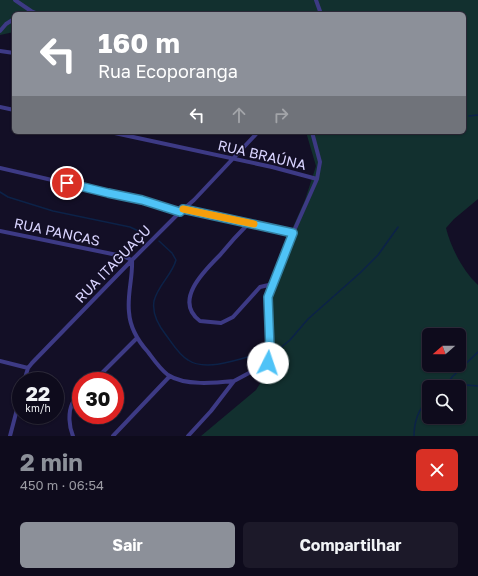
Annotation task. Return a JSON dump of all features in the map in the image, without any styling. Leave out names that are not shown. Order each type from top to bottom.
[{"type":"street","points":[[15,0],[31,11]]},
{"type":"street","points":[[316,0],[320,12]]},
{"type":"street","points":[[0,31],[6,24],[12,20]]},
{"type":"street","points":[[0,51],[12,53]]},
{"type":"street","points":[[0,107],[12,110]]},
{"type":"street","name":"RUA BRAÚNA","points":[[119,134],[231,160],[272,167],[317,179]]},
{"type":"street","name":"RUA ITAGUAÇU","points":[[27,372],[28,368],[132,260],[181,210],[194,200],[256,134]]},
{"type":"street","points":[[132,260],[129,311],[130,319],[137,338],[156,362],[170,376],[200,383],[234,381],[268,363],[270,350],[268,297],[293,233],[317,179],[320,162],[313,134]]},
{"type":"street","points":[[0,168],[181,210],[249,222],[293,233]]},
{"type":"street","points":[[249,222],[203,273],[194,286],[189,301],[192,313],[200,321],[221,323],[233,317],[260,287],[273,284]]},
{"type":"street","name":"RUA PANCAS","points":[[0,231],[122,256],[132,260]]},
{"type":"street","points":[[103,372],[137,338]]},
{"type":"street","points":[[0,361],[28,368]]},
{"type":"street","points":[[113,436],[170,376]]},
{"type":"street","points":[[188,436],[211,411],[234,381]]},
{"type":"street","points":[[72,404],[70,412],[71,430],[73,436]]},
{"type":"street","points":[[11,435],[14,424]]},
{"type":"green space","points":[[0,0],[478,0],[478,199],[454,219],[446,228],[458,259],[467,273],[478,285],[478,436],[201,436],[256,390],[269,369],[265,319],[293,227],[305,200],[316,166],[307,134],[466,134],[466,12],[12,12],[12,32],[0,35]]},
{"type":"waterway","points":[[469,116],[478,115]]},
{"type":"waterway","points":[[0,192],[8,197],[53,211],[130,227],[145,234]]},
{"type":"waterway","points":[[279,349],[290,340],[308,319],[378,255],[398,227]]},
{"type":"waterway","points":[[159,241],[172,253],[176,260],[156,295],[154,310],[160,327],[176,349],[188,360],[196,364],[205,365],[226,363],[265,352]]},
{"type":"waterway","points":[[450,380],[478,352]]},
{"type":"waterway","points":[[466,385],[478,386]]},
{"type":"waterway","points":[[414,436],[417,416],[422,407]]},
{"type":"slow traffic","points":[[183,209],[254,224]]},
{"type":"route","points":[[67,183],[142,200],[180,212],[183,209],[249,222],[293,233],[268,297],[270,350],[268,363]]}]
